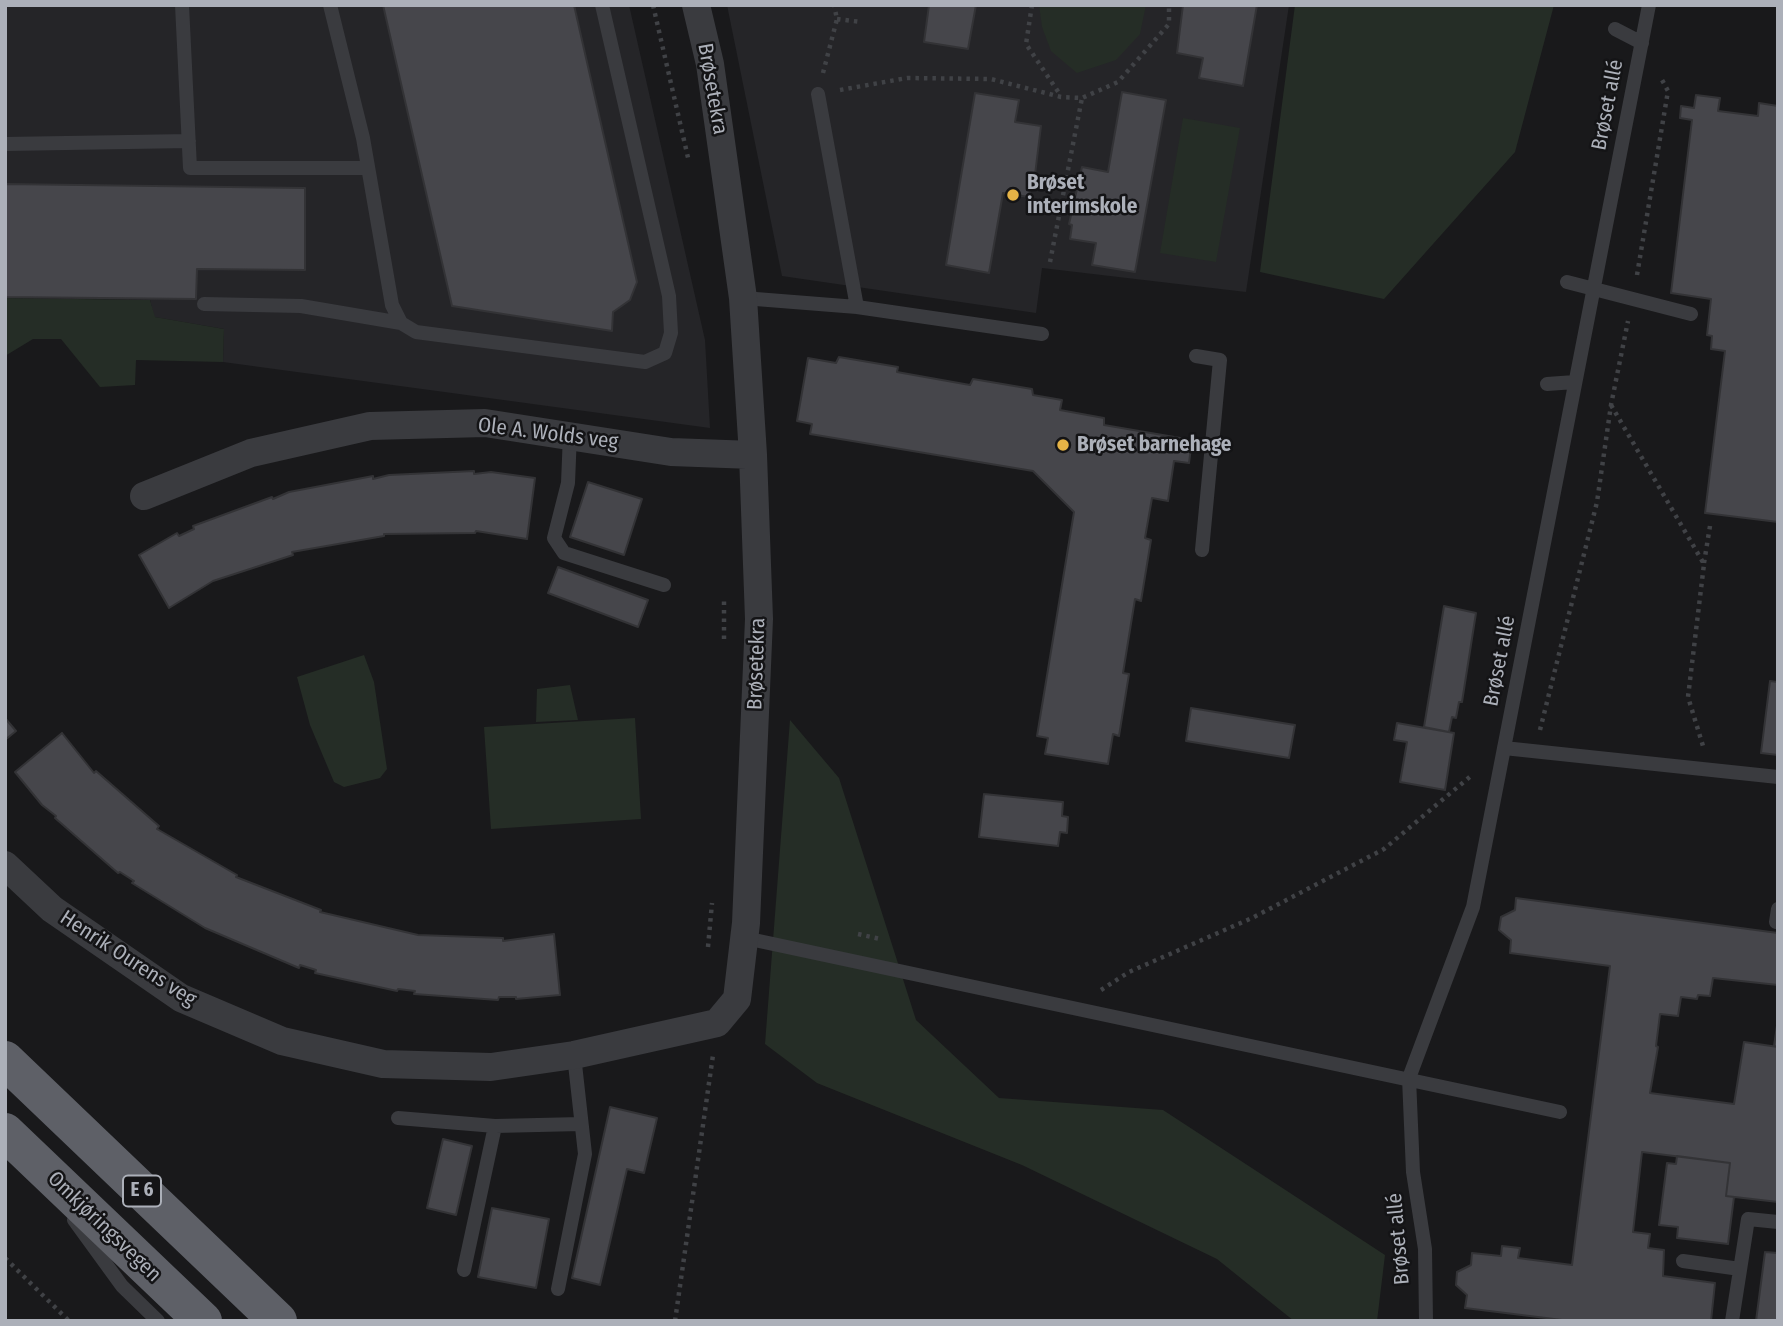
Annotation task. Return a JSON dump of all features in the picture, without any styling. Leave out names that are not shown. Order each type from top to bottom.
[{"type":"highway","name":"E 6","points":[[5,1060],[278,1321]]},
{"type":"highway","name":"Omkjøringsvegen","points":[[14,1140],[203,1321]]},
{"type":"street","name":"Brøsetekra","points":[[696,5],[710,64],[743,298],[753,455],[759,619],[745,938],[737,999],[717,1023]]},
{"type":"street","name":"Ole A. Wolds veg","points":[[144,496],[251,453],[370,426],[485,423],[570,434],[671,452],[753,455]]},
{"type":"street","name":"Henrik Ourens veg","points":[[5,865],[52,909],[181,998],[282,1041],[383,1064],[491,1067],[574,1055],[717,1023]]},
{"type":"lane","points":[[182,5],[190,168],[369,168]]},
{"type":"lane","points":[[330,5],[349,74],[369,168],[392,305],[401,323]]},
{"type":"lane","points":[[204,304],[301,306],[401,323],[416,332],[645,362],[665,353],[671,333],[669,296],[602,5]]},
{"type":"lane","name":"Brøset allé","points":[[1426,1321],[1424,1249],[1413,1172],[1409,1078],[1473,907],[1649,5]]},
{"type":"lane","points":[[1615,29],[1642,43]]},
{"type":"lane","points":[[818,94],[857,307]]},
{"type":"lane","points":[[5,144],[189,141]]},
{"type":"lane","points":[[1567,282],[1691,314]]},
{"type":"lane","points":[[743,298],[857,307],[1042,334]]},
{"type":"lane","points":[[1196,356],[1220,360],[1202,550]]},
{"type":"lane","points":[[1547,384],[1575,382]]},
{"type":"lane","points":[[570,434],[568,483],[554,538],[564,553],[664,585]]},
{"type":"lane","points":[[1504,748],[1778,777]]},
{"type":"lane","points":[[745,938],[1560,1112]]},
{"type":"lane","points":[[558,1289],[585,1154],[574,1055]]},
{"type":"lane","points":[[398,1118],[495,1126],[581,1124]]},
{"type":"lane","points":[[464,1270],[495,1126]]},
{"type":"lane","points":[[14,1140],[122,1286],[158,1321]]},
{"type":"lane","points":[[1732,1321],[1748,1219],[1778,1222]]},
{"type":"lane","points":[[1683,1261],[1740,1269]]},
{"type":"path","points":[[653,5],[691,173]]},
{"type":"path","points":[[834,5],[837,19],[818,94],[906,78],[991,79],[1061,97],[1082,98],[1118,82],[1169,24],[1169,5]]},
{"type":"path","points":[[1032,5],[1026,44],[1061,97]]},
{"type":"path","points":[[837,19],[861,22]]},
{"type":"path","points":[[1535,751],[1597,502],[1611,405],[1633,300],[1668,91],[1642,43]]},
{"type":"path","points":[[1050,262],[1082,98]]},
{"type":"path","points":[[1611,405],[1704,564]]},
{"type":"path","points":[[1707,768],[1688,697],[1710,526]]},
{"type":"path","points":[[724,590],[724,643]]},
{"type":"path","points":[[1074,1008],[1129,972],[1252,918],[1384,849],[1504,748]]},
{"type":"path","points":[[707,958],[713,894]]},
{"type":"path","points":[[675,1321],[717,1023]]},
{"type":"path","points":[[5,1258],[69,1321]]},
{"type":"shaded area","points":[[5,5],[629,5],[705,340],[710,428],[223,362],[224,329],[154,317],[150,300],[5,298]]},
{"type":"shaded area","name":"Brøset interimskole","points":[[727,5],[1289,5],[1246,292],[1042,268],[1036,313],[782,276]]},
{"type":"shaded area","points":[[1039,5],[1146,5],[1140,34],[1116,60],[1077,73],[1051,51],[1042,27]]},
{"type":"shaded area","points":[[1295,5],[1554,5],[1515,152],[1384,299],[1260,272]]},
{"type":"shaded area","points":[[1183,118],[1240,128],[1216,262],[1160,253]]},
{"type":"shaded area","points":[[5,298],[150,300],[155,317],[224,329],[223,362],[136,360],[135,385],[100,387],[61,339],[33,339],[5,356]]},
{"type":"shaded area","points":[[364,655],[374,682],[387,769],[380,778],[344,787],[334,782],[310,725],[297,677]]},
{"type":"shaded area","points":[[570,685],[578,720],[536,722],[537,689]]},
{"type":"shaded area","points":[[635,718],[641,819],[491,829],[484,727]]},
{"type":"shaded area","points":[[790,720],[839,778],[916,1020],[999,1098],[1163,1110],[1385,1255],[1377,1321],[1294,1321],[1217,1259],[1022,1165],[817,1083],[765,1044]]},
{"type":"building","points":[[383,5],[574,5],[637,282],[630,300],[613,312],[612,331],[452,306]]},
{"type":"building","points":[[929,5],[976,5],[968,49],[924,42]]},
{"type":"building","points":[[1183,5],[1257,5],[1243,86],[1199,78],[1203,58],[1177,53]]},
{"type":"building","points":[[1122,92],[1166,100],[1135,272],[1092,265],[1096,243],[1070,239],[1072,225],[1069,224],[1082,167],[1108,172]]},
{"type":"building","points":[[975,93],[1019,100],[1015,122],[1041,126],[1034,183],[1031,183],[1029,197],[1003,193],[989,273],[946,265]]},
{"type":"building","points":[[1696,95],[1720,98],[1718,111],[1758,116],[1759,103],[1778,106],[1778,522],[1705,513],[1725,351],[1711,349],[1712,336],[1707,335],[1711,299],[1671,293],[1692,120],[1680,118],[1681,106],[1694,108]]},
{"type":"building","points":[[5,184],[305,188],[305,270],[197,269],[196,299],[5,297]]},
{"type":"building","points":[[839,357],[898,367],[897,372],[970,385],[973,379],[1032,389],[1033,395],[1062,400],[1060,410],[1104,418],[1104,425],[1192,440],[1189,463],[1174,461],[1168,501],[1152,498],[1145,538],[1151,540],[1141,601],[1135,599],[1123,673],[1129,674],[1119,736],[1113,734],[1108,764],[1045,754],[1048,738],[1037,736],[1074,512],[1033,471],[810,434],[812,424],[797,421],[808,358],[836,363]]},
{"type":"building","points":[[474,471],[474,474],[491,472],[535,478],[527,539],[476,531],[384,534],[292,552],[293,555],[213,581],[169,608],[139,555],[177,533],[179,536],[194,529],[193,526],[289,492],[373,476],[373,479],[389,475]]},
{"type":"building","points":[[588,482],[642,499],[624,555],[570,537]]},
{"type":"building","points":[[558,567],[648,600],[638,627],[548,593]]},
{"type":"building","points":[[1444,606],[1476,613],[1462,702],[1459,702],[1456,718],[1452,717],[1449,732],[1424,727]]},
{"type":"building","points":[[1770,681],[1778,682],[1778,755],[1761,753]]},
{"type":"building","points":[[1191,708],[1295,725],[1289,758],[1186,741]]},
{"type":"building","points":[[5,718],[16,731],[5,740]]},
{"type":"building","points":[[1397,723],[1454,733],[1445,790],[1400,782],[1407,742],[1394,740]]},
{"type":"building","points":[[62,733],[94,773],[96,771],[159,826],[157,829],[237,875],[236,877],[321,910],[320,912],[418,935],[503,938],[503,941],[554,934],[560,995],[516,999],[499,997],[498,1000],[397,991],[315,973],[316,970],[300,965],[299,968],[205,928],[118,873],[55,818],[15,772]]},
{"type":"building","points":[[984,794],[1063,802],[1062,816],[1068,817],[1067,833],[1060,832],[1058,846],[979,837]]},
{"type":"building","points":[[1516,898],[1778,933],[1778,985],[1713,978],[1710,996],[1698,995],[1697,999],[1681,997],[1678,1016],[1660,1014],[1658,1047],[1650,1093],[1734,1104],[1744,1042],[1778,1047],[1778,1202],[1726,1196],[1730,1163],[1642,1152],[1633,1232],[1650,1234],[1648,1248],[1664,1250],[1663,1276],[1715,1283],[1711,1321],[1570,1321],[1465,1308],[1467,1295],[1456,1285],[1457,1272],[1471,1265],[1472,1253],[1501,1256],[1502,1246],[1520,1248],[1518,1258],[1572,1265],[1610,966],[1510,953],[1511,940],[1499,930],[1501,917],[1515,910]]},
{"type":"building","points":[[1778,1019],[1778,1047],[1774,1046]]},
{"type":"building","points":[[610,1107],[657,1118],[644,1173],[627,1169],[600,1285],[572,1278]]},
{"type":"building","points":[[443,1139],[472,1146],[456,1215],[427,1208]]},
{"type":"building","points":[[1677,1156],[1730,1163],[1726,1196],[1734,1197],[1728,1244],[1677,1238],[1678,1227],[1659,1225],[1667,1163],[1676,1164]]},
{"type":"building","points":[[492,1208],[549,1219],[536,1288],[478,1277]]},
{"type":"building","points":[[1765,1252],[1778,1253],[1778,1321],[1756,1321]]},
{"type":"place","name":"Brøset interimskole","points":[[1013,195]]},
{"type":"place","name":"Brøset barnehage","points":[[1063,445]]}]
